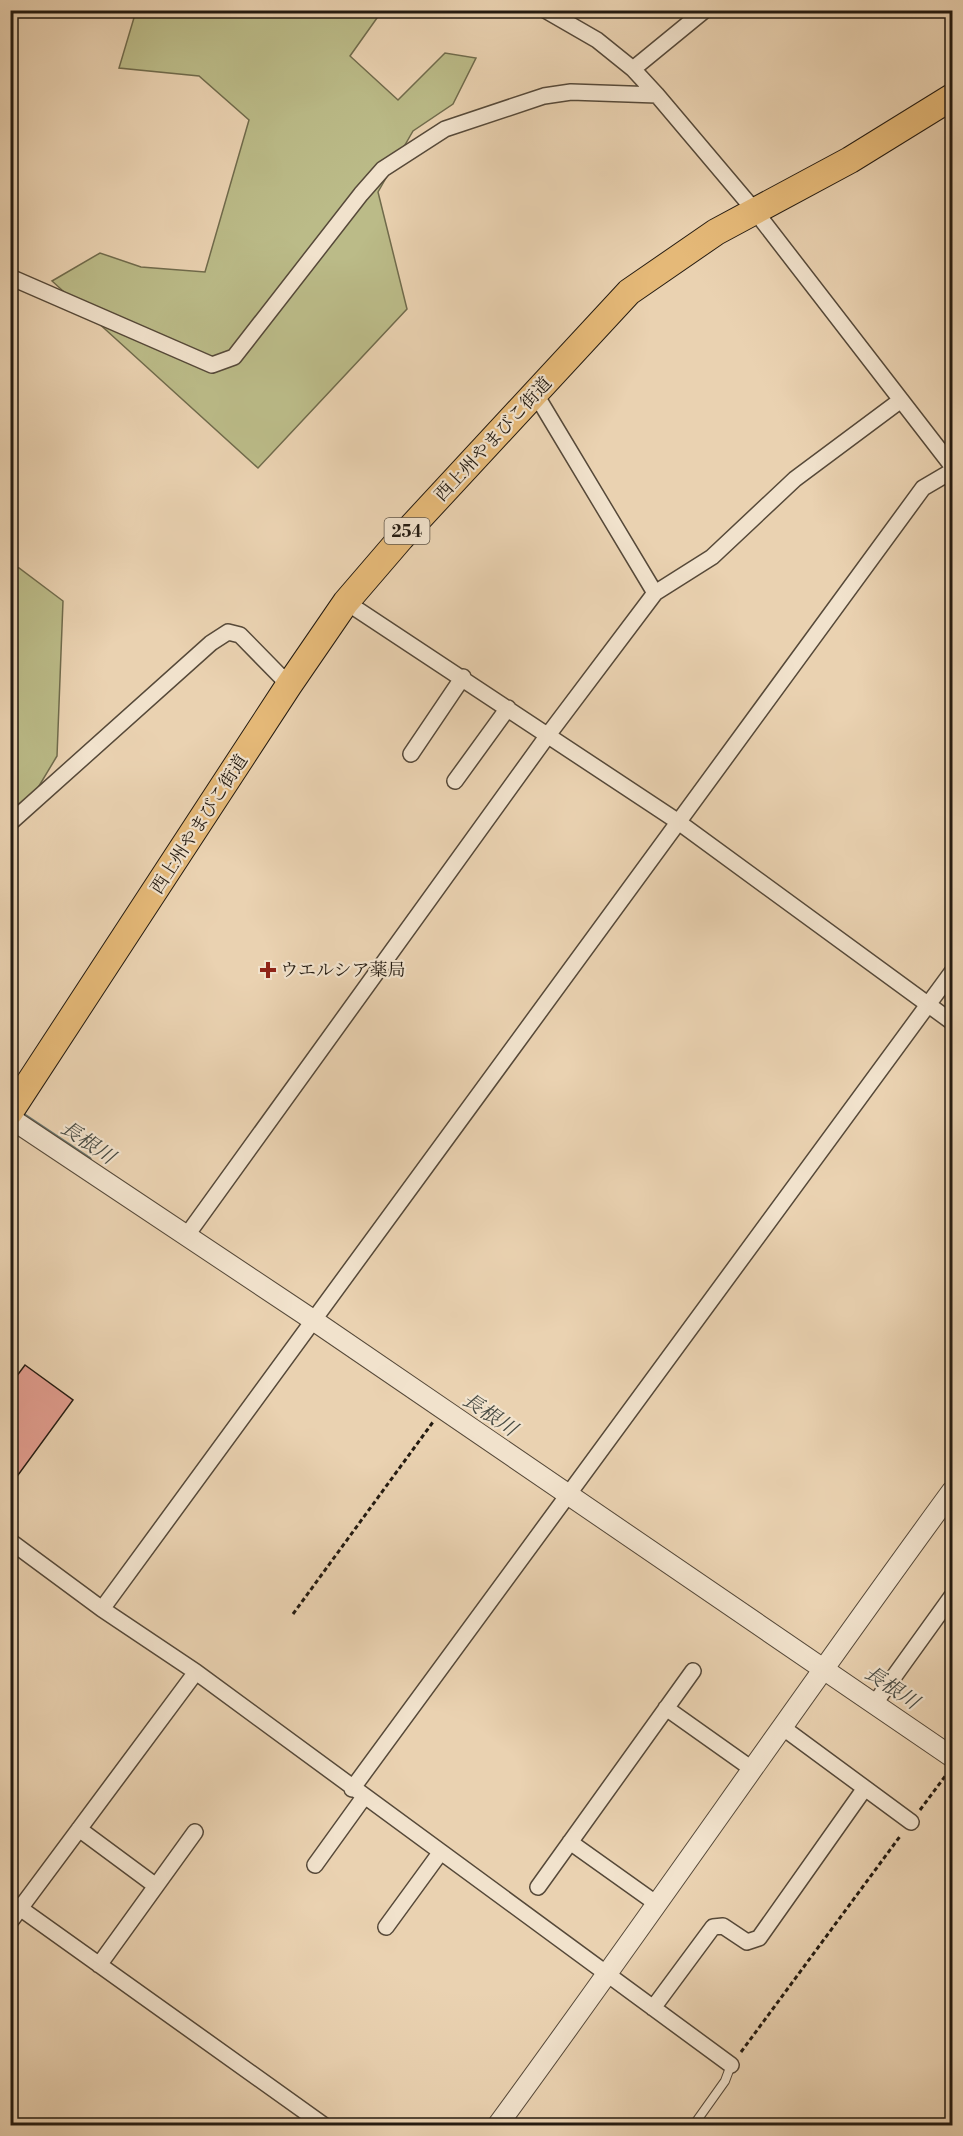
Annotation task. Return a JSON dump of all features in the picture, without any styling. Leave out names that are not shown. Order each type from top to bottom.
[{"type":"highway","name":"西上州やまびこ街道","points":[[10,1112],[289,685],[346,602],[401,538],[535,393],[629,292],[716,232],[850,160],[952,98]]},
{"type":"street","points":[[102,1609],[923,488],[950,475],[901,400],[755,212],[657,95],[633,69],[597,40],[545,10]]},
{"type":"street","points":[[633,69],[705,10]]},
{"type":"street","points":[[10,277],[212,365],[234,357],[383,169],[445,129],[544,96],[571,92],[657,95]]},
{"type":"street","points":[[535,393],[655,594]]},
{"type":"street","points":[[187,1235],[548,735],[655,594],[712,557],[795,479],[858,433],[867,423],[901,400]]},
{"type":"street","points":[[346,602],[463,677],[677,821],[952,1022]]},
{"type":"street","points":[[10,823],[211,643],[228,632],[240,635],[289,685]]},
{"type":"street","points":[[411,754],[463,677]]},
{"type":"street","points":[[455,781],[508,708]]},
{"type":"street","points":[[315,1865],[358,1793],[569,1495],[952,972]]},
{"type":"street","points":[[10,1118],[313,1320],[952,1757]]},
{"type":"street","points":[[497,2126],[607,1976],[823,1668],[952,1491]]},
{"type":"street","points":[[10,1541],[102,1609],[196,1672],[731,2065]]},
{"type":"street","points":[[875,1703],[952,1596]]},
{"type":"street","points":[[538,1887],[693,1671]]},
{"type":"street","points":[[10,1922],[16,1904],[79,1829],[196,1672]]},
{"type":"street","points":[[666,1708],[752,1769]]},
{"type":"street","points":[[782,1727],[911,1822]]},
{"type":"street","points":[[653,2008],[713,1927],[723,1926],[747,1942],[759,1938],[865,1788]]},
{"type":"street","points":[[79,1829],[156,1886]]},
{"type":"street","points":[[99,1965],[195,1832]]},
{"type":"street","points":[[570,1842],[657,1904]]},
{"type":"street","points":[[386,1927],[440,1853]]},
{"type":"street","points":[[16,1904],[325,2126]]},
{"type":"lane","points":[[693,2126],[725,2081],[731,2065]]},
{"type":"path","points":[[293,1614],[442,1408]]},
{"type":"path","points":[[731,2065],[952,1766]]},
{"type":"green space","points":[[136,11],[382,11],[350,56],[398,100],[445,53],[476,58],[453,104],[413,131],[378,192],[407,309],[258,468],[52,281],[100,253],[141,267],[205,272],[249,120],[199,76],[119,68]]},
{"type":"green space","points":[[11,566],[19,568],[63,601],[57,756],[30,801],[11,819]]},
{"type":"building","points":[[25,1365],[73,1400],[10,1486],[10,1385]]},
{"type":"waterway","name":"長根川","points":[[17,1111],[89,1159]]},
{"type":"place","name":"ウエルシア薬局","points":[[268,970]]}]
